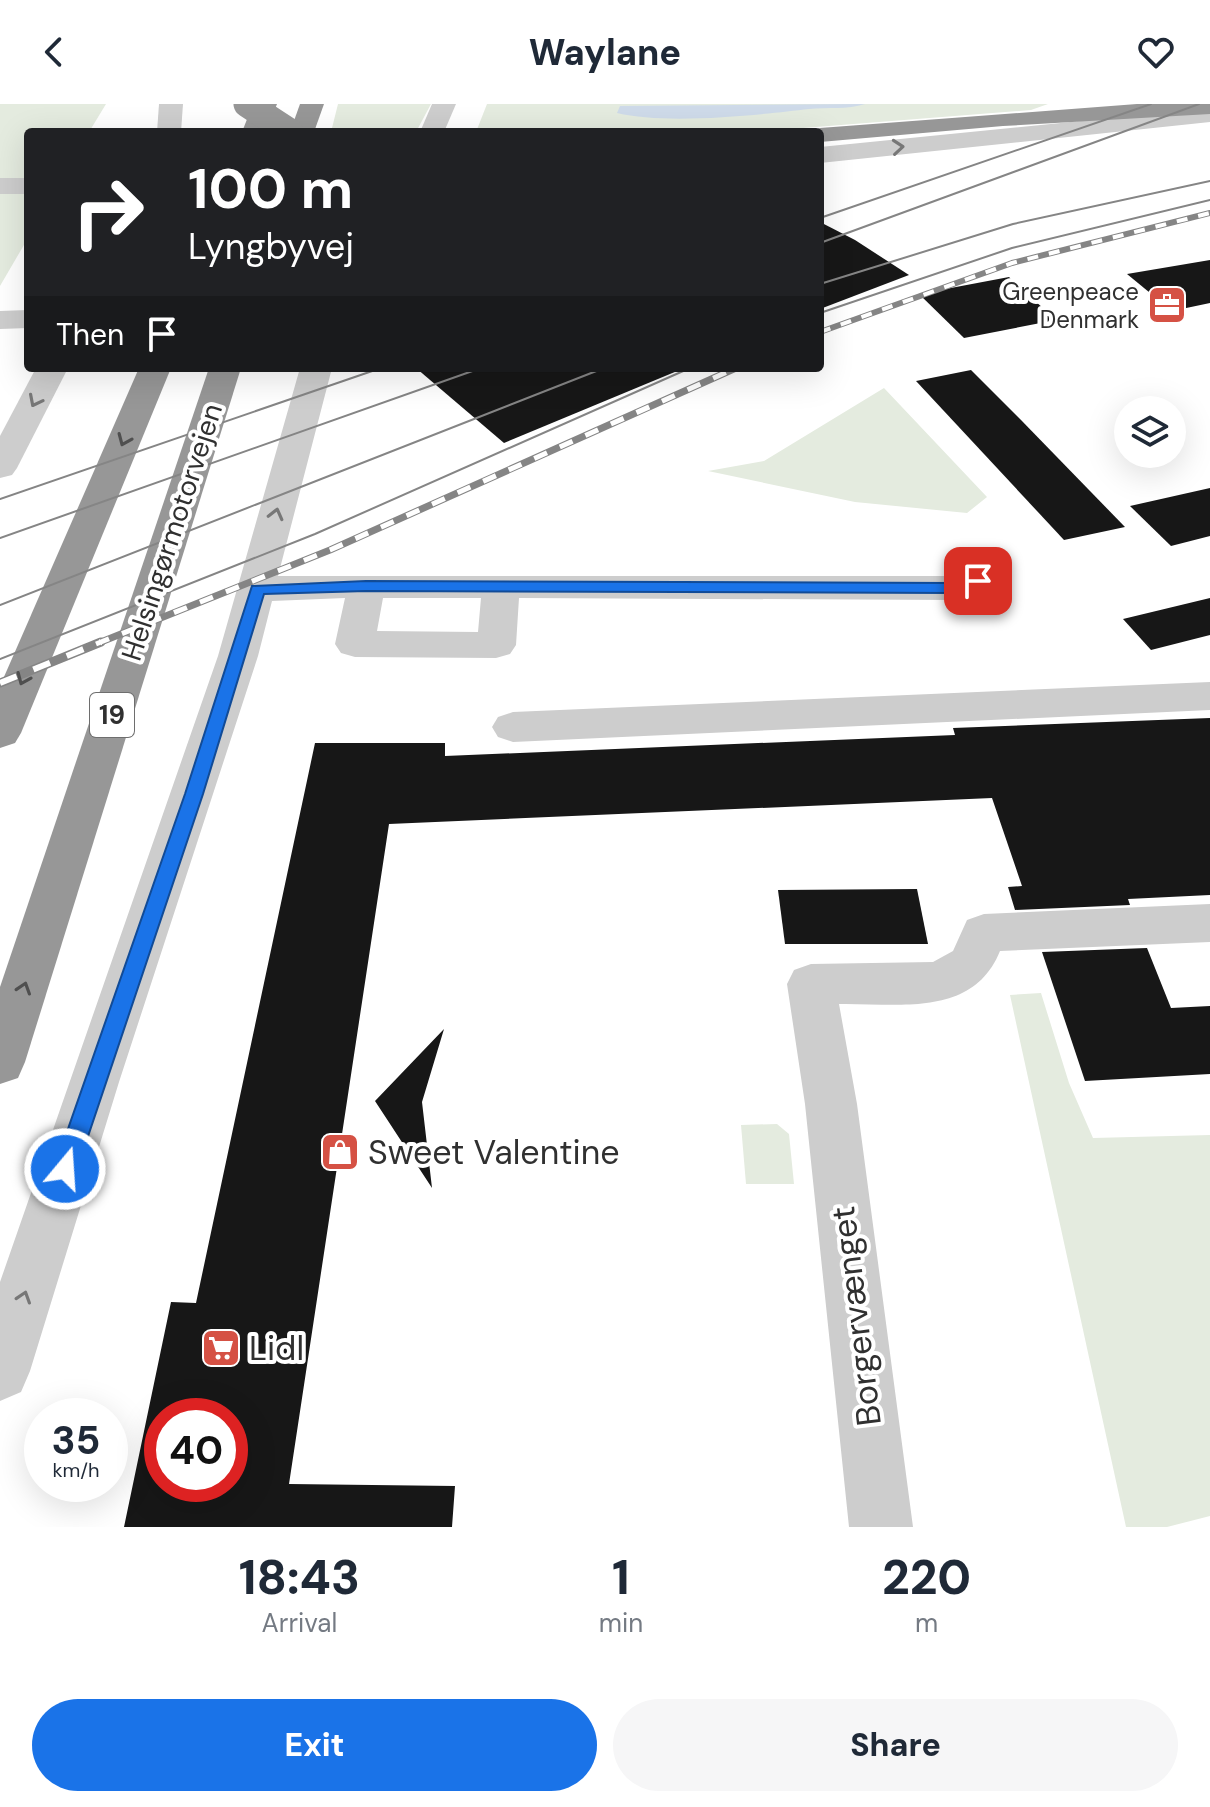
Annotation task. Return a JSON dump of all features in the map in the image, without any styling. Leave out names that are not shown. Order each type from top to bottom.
[{"type":"highway","points":[[247,104],[284,128]]},
{"type":"highway","points":[[256,128],[265,104]]},
{"type":"highway","points":[[303,128],[312,104]]},
{"type":"highway","points":[[824,135],[1003,119],[1210,107]]},
{"type":"highway","points":[[0,733],[153,372]]},
{"type":"highway","name":"Helsingørmotorvejen","points":[[0,1062],[224,372]]},
{"type":"street","points":[[169,128],[171,104]]},
{"type":"street","points":[[434,128],[444,104]]},
{"type":"street","points":[[824,155],[1210,115]]},
{"type":"street","points":[[0,186],[24,186]]},
{"type":"street","points":[[0,320],[24,319]]},
{"type":"street","points":[[0,468],[50,372]]},
{"type":"street","points":[[0,1371],[93,1082],[194,794],[257,589],[315,372]]},
{"type":"street","points":[[257,589],[366,586],[953,588],[978,581]]},
{"type":"street","points":[[366,586],[355,644],[496,645],[501,586]]},
{"type":"street","points":[[513,727],[1210,696]]},
{"type":"street","name":"Borgervænget","points":[[881,1527],[831,1104],[811,984],[940,982],[971,964],[984,933],[1210,923]]},
{"type":"shaded area","points":[[0,104],[106,104],[91,128],[24,128],[24,245],[0,286]]},
{"type":"shaded area","points":[[338,104],[431,104],[418,128],[332,128]]},
{"type":"shaded area","points":[[487,104],[1048,104],[1031,110],[803,128],[478,128]]},
{"type":"shaded area","points":[[884,388],[987,497],[967,513],[855,502],[708,471],[764,461]]},
{"type":"shaded area","points":[[1041,993],[1069,1083],[1093,1138],[1210,1135],[1210,1516],[1167,1527],[1126,1527],[1010,995]]},
{"type":"shaded area","points":[[777,1124],[789,1134],[794,1184],[746,1184],[741,1125]]},
{"type":"water","points":[[865,104],[713,118],[637,117],[617,113],[620,106]]},
{"type":"building","points":[[824,224],[855,240],[909,275],[824,307]]},
{"type":"building","points":[[1210,260],[1210,303],[1172,311],[1127,274]]},
{"type":"building","points":[[1009,277],[1056,320],[964,338],[919,294]]},
{"type":"building","points":[[971,370],[1125,527],[1064,540],[916,381]]},
{"type":"building","points":[[421,372],[675,372],[504,443]]},
{"type":"building","points":[[1210,488],[1210,536],[1171,546],[1130,506]]},
{"type":"building","points":[[1210,598],[1210,635],[1151,650],[1123,619]]},
{"type":"building","points":[[1210,718],[1210,895],[1128,899],[1130,905],[1015,910],[1008,887],[1022,886],[992,798],[389,824],[289,1484],[455,1486],[452,1527],[124,1527],[144,1431],[144,1502],[248,1502],[248,1398],[151,1398],[171,1302],[196,1303],[315,743],[445,743],[445,756],[955,735],[953,728]]},
{"type":"building","points":[[917,889],[928,944],[785,944],[778,890]]},
{"type":"building","points":[[1147,948],[1171,1008],[1210,1006],[1210,1074],[1085,1081],[1042,952]]},
{"type":"building","points":[[444,1029],[422,1102],[432,1188],[375,1101]]},
{"type":"tram line","points":[[824,217],[1151,104]]},
{"type":"tram line","points":[[824,242],[1199,104]]},
{"type":"tram line","points":[[824,283],[1013,224],[1210,181]]},
{"type":"tram line","points":[[824,312],[1012,248],[1210,200]]},
{"type":"tram line","points":[[0,499],[369,372]]},
{"type":"tram line","points":[[0,538],[470,372]]},
{"type":"tram line","points":[[0,605],[594,372]]},
{"type":"tram line","points":[[0,659],[315,534],[681,372]]},
{"type":"railway","points":[[824,331],[1012,263],[1210,213]]},
{"type":"railway","points":[[96,644],[330,550],[727,372]]},
{"type":"railway","points":[[0,683],[101,642]]},
{"type":"place","name":"Greenpeace Denmark","points":[[1167,305]]},
{"type":"place","name":"Sweet Valentine","points":[[340,1152]]},
{"type":"place","name":"Lidl","points":[[221,1348]]},
{"type":"route","points":[[65,1169],[194,794],[257,589],[366,586],[953,588],[978,581]]}]
